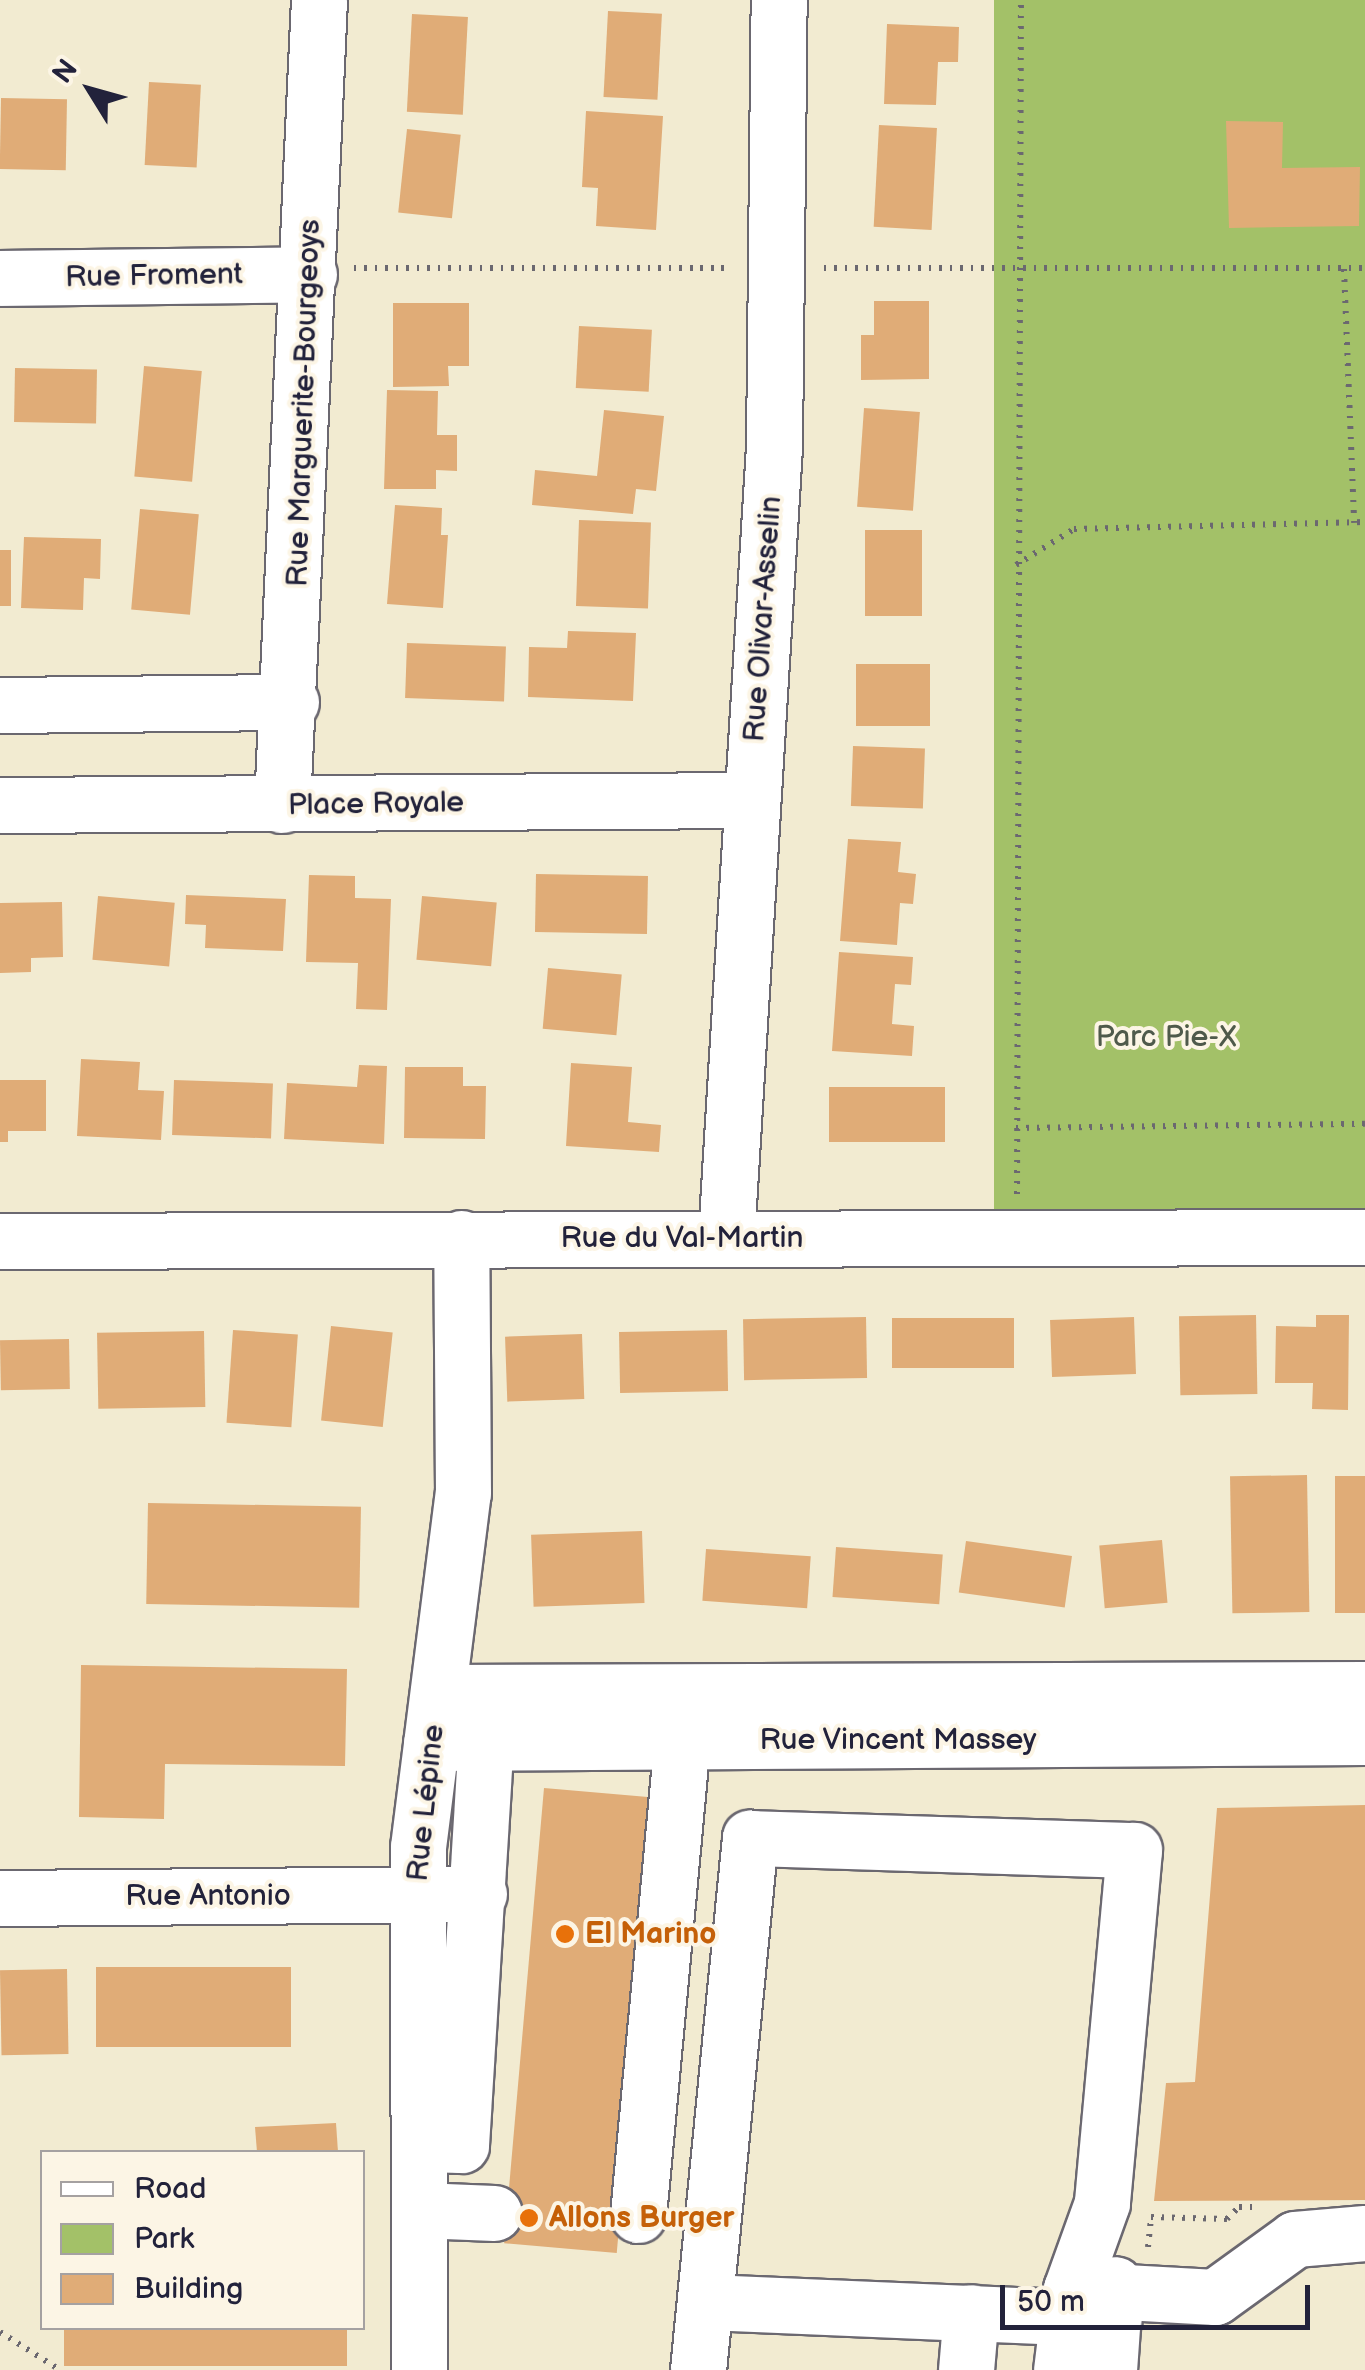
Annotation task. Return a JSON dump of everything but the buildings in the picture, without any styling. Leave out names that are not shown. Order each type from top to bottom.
[{"type":"street","name":"Rue Marguerite-Bourgeoys","points":[[282,805],[323,271],[319,0]]},
{"type":"street","name":"Rue Olivar-Asselin","points":[[726,1238],[774,447],[779,0]]},
{"type":"street","name":"Rue Froment","points":[[0,278],[323,271]]},
{"type":"street","points":[[0,705],[291,702]]},
{"type":"street","name":"Place Royale","points":[[0,805],[752,800]]},
{"type":"street","name":"Rue du Val-Martin","points":[[0,1241],[1365,1237]]},
{"type":"street","name":"Rue Lépine","points":[[419,2370],[421,2144],[446,2017],[417,1894],[434,1717],[463,1493],[460,1238]]},
{"type":"street","name":"Rue Vincent Massey","points":[[434,1717],[1365,1688]]},
{"type":"street","name":"Rue Vincent Massey","points":[[434,1717],[486,1742],[1365,1737]]},
{"type":"street","points":[[638,2214],[682,1740]]},
{"type":"street","points":[[446,2017],[479,1894],[486,1742]]},
{"type":"street","points":[[698,2370],[750,1838],[1134,1850],[1096,2317],[1061,2370]]},
{"type":"street","name":"Rue Antonio","points":[[0,1898],[479,1894]]},
{"type":"street","points":[[420,2210],[494,2213]]},
{"type":"street","points":[[705,2302],[1096,2317],[1216,2298],[1295,2239],[1365,2233]]},
{"type":"street","points":[[966,2370],[971,2312]]},
{"type":"path","points":[[1017,1238],[1015,565],[1021,0]]},
{"type":"path","points":[[803,269],[1016,264],[1365,268]]},
{"type":"path","points":[[323,271],[739,268]]},
{"type":"path","points":[[1344,268],[1354,523]]},
{"type":"path","points":[[1015,565],[1074,529],[1365,522]]},
{"type":"path","points":[[1016,1128],[1365,1124]]},
{"type":"path","points":[[0,2332],[60,2370]]},
{"type":"green space","name":"Parc Pie-X","points":[[994,0],[1365,0],[1365,1238],[994,1238]]},
{"type":"place","name":"El Marino","points":[[565,1934]]},
{"type":"place","name":"Allons Burger","points":[[529,2218]]}]
